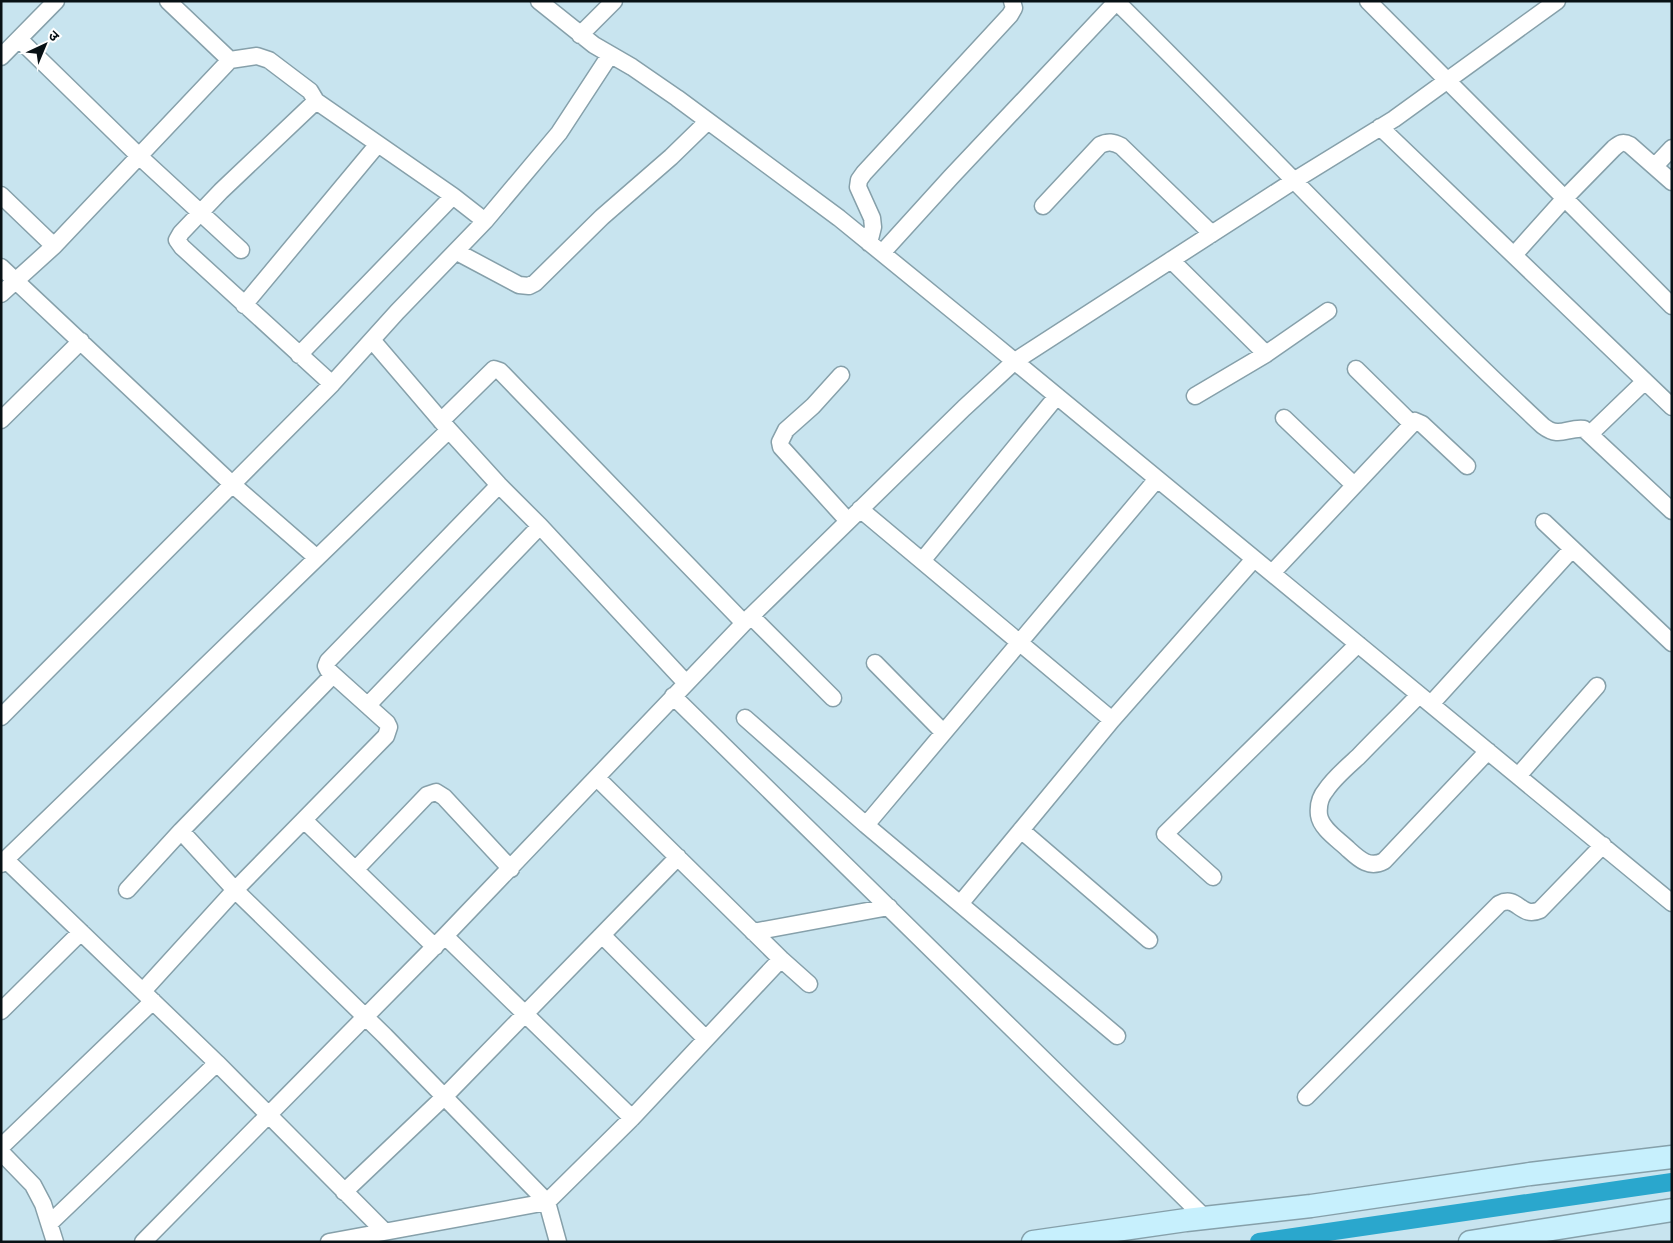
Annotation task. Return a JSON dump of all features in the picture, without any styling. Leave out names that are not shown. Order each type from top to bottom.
[{"type":"street","points":[[1,57],[56,1]]},
{"type":"street","points":[[168,1],[230,60]]},
{"type":"street","points":[[539,1],[580,35],[632,67],[708,121],[882,253],[1672,903]]},
{"type":"street","points":[[580,35],[614,1]]},
{"type":"street","points":[[869,243],[873,227],[866,203],[858,187],[859,180],[1010,15],[1014,8],[1012,1]]},
{"type":"street","points":[[882,253],[944,184],[1116,1],[1295,180],[1375,264],[1543,426],[1559,433],[1578,429],[1584,430],[1672,511]]},
{"type":"street","points":[[1368,1],[1672,306]]},
{"type":"street","points":[[143,1242],[440,942],[748,620],[1014,361],[1380,127],[1557,1]]},
{"type":"street","points":[[19,38],[140,157],[241,250]]},
{"type":"street","points":[[1,716],[332,384],[397,312],[457,252],[559,133],[610,55]]},
{"type":"street","points":[[1,294],[54,246],[230,60],[257,56],[269,60],[310,91],[316,101],[453,196],[485,221]]},
{"type":"street","points":[[316,101],[221,191],[181,233],[177,240],[182,247],[244,305],[332,384]]},
{"type":"street","points":[[457,252],[519,285],[529,286],[535,283],[608,211],[671,157],[708,121]]},
{"type":"street","points":[[1380,127],[1672,407]]},
{"type":"street","points":[[1043,206],[1100,145],[1114,142],[1121,146],[1212,234]]},
{"type":"street","points":[[1514,255],[1565,198],[1620,143],[1625,142],[1630,145],[1672,182]]},
{"type":"street","points":[[244,305],[378,144]]},
{"type":"street","points":[[1655,166],[1672,148]]},
{"type":"street","points":[[1,195],[54,246]]},
{"type":"street","points":[[300,355],[453,196]]},
{"type":"street","points":[[1171,260],[1266,354]]},
{"type":"street","points":[[1,267],[232,484],[317,558]]},
{"type":"street","points":[[1195,396],[1266,354],[1328,311]]},
{"type":"street","points":[[372,340],[445,426],[499,485],[540,526],[686,683]]},
{"type":"street","points":[[1,420],[81,341]]},
{"type":"street","points":[[384,1231],[217,1063],[81,932],[4,862],[317,558],[445,426],[494,369],[500,371],[748,620],[833,698]]},
{"type":"street","points":[[1356,369],[1412,424]]},
{"type":"street","points":[[841,375],[813,406],[786,430],[780,442],[781,447],[848,521]]},
{"type":"street","points":[[1590,434],[1645,381]]},
{"type":"street","points":[[922,561],[1057,396]]},
{"type":"street","points":[[1284,418],[1354,485]]},
{"type":"street","points":[[1272,573],[1415,422],[1422,424],[1467,466]]},
{"type":"street","points":[[866,825],[1157,479]]},
{"type":"street","points":[[1,1147],[148,996],[235,890],[388,732],[387,723],[333,675],[326,666],[328,661],[499,485]]},
{"type":"street","points":[[860,509],[1112,720]]},
{"type":"street","points":[[1544,522],[1672,642]]},
{"type":"street","points":[[368,705],[540,526]]},
{"type":"street","points":[[1488,751],[1384,861],[1378,864],[1371,865],[1364,862],[1324,826],[1319,817],[1320,799],[1333,781],[1425,699],[1572,549]]},
{"type":"street","points":[[960,904],[1112,720],[1254,559]]},
{"type":"street","points":[[1212,877],[1165,834],[1358,644]]},
{"type":"street","points":[[875,663],[943,732]]},
{"type":"street","points":[[127,890],[181,831],[333,675]]},
{"type":"street","points":[[1518,776],[1597,686]]},
{"type":"street","points":[[674,696],[1205,1218]]},
{"type":"street","points":[[745,718],[866,825],[1117,1036]]},
{"type":"street","points":[[597,778],[753,932],[809,984]]},
{"type":"street","points":[[356,870],[427,796],[436,792],[444,797],[511,869]]},
{"type":"street","points":[[304,820],[356,870],[525,1014],[632,1118]]},
{"type":"street","points":[[1021,830],[1149,940]]},
{"type":"street","points":[[181,831],[235,890],[547,1202],[558,1242]]},
{"type":"street","points":[[1306,1097],[1500,904],[1505,901],[1512,902],[1528,913],[1540,910],[1603,845]]},
{"type":"street","points":[[344,1192],[444,1097],[678,857]]},
{"type":"street","points":[[753,932],[889,907]]},
{"type":"street","points":[[1,1011],[81,932]]},
{"type":"street","points":[[602,935],[706,1039]]},
{"type":"street","points":[[329,1242],[547,1202],[632,1118],[781,959]]},
{"type":"street","points":[[50,1223],[217,1063]]},
{"type":"street","points":[[1,1152],[33,1185],[43,1204],[55,1242]]},
{"type":"street","points":[[1033,1242],[1671,1156]]},
{"type":"street","points":[[1470,1242],[1672,1210]]},
{"type":"waterway","points":[[1259,1242],[1672,1182]]}]
